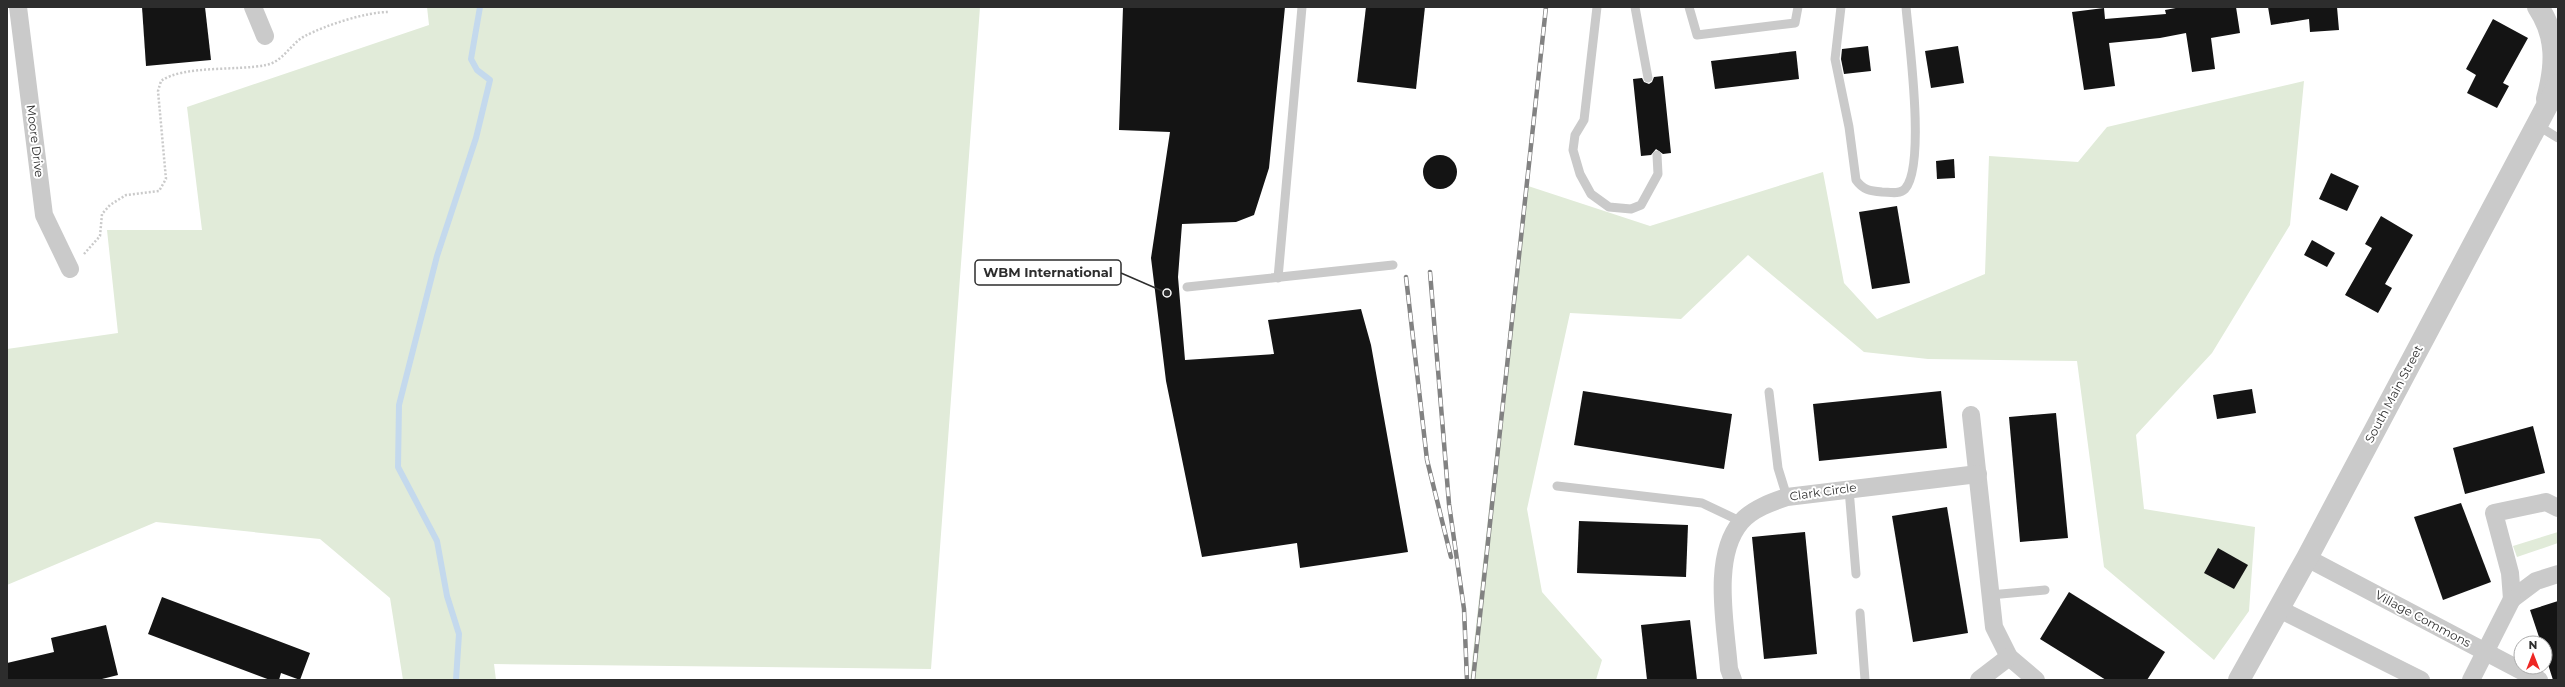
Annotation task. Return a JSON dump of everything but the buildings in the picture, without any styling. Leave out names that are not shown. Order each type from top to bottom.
[{"type":"street","name":"Moore Drive","points":[[18,7],[44,215],[70,269]]},
{"type":"street","points":[[253,7],[265,36]]},
{"type":"street","name":"South Main Street","points":[[2538,7],[2553,41],[2555,58],[2540,115]]},
{"type":"street","name":"South Main Street","points":[[2239,680],[2307,558],[2540,115],[2558,85]]},
{"type":"street","points":[[1971,415],[1994,627],[2009,657],[2036,680]]},
{"type":"street","name":"Clark Circle","points":[[1733,680],[1729,669],[1724,565],[1729,542],[1742,522],[1768,504],[1787,496],[1978,474]]},
{"type":"street","points":[[2512,599],[2510,572],[2494,513],[2546,502],[2558,508]]},
{"type":"street","name":"Village Commons","points":[[2307,558],[2539,680]]},
{"type":"street","points":[[2471,680],[2512,599],[2536,581],[2558,574]]},
{"type":"street","points":[[2279,609],[2421,680]]},
{"type":"street","points":[[1979,680],[2009,657]]},
{"type":"lane","points":[[1278,278],[1302,7]]},
{"type":"lane","points":[[1597,7],[1584,120],[1575,135],[1573,150],[1585,186],[1591,194],[1609,207],[1631,209],[1641,205],[1658,174],[1657,154]]},
{"type":"lane","points":[[1635,7],[1648,78]]},
{"type":"lane","points":[[1689,7],[1697,35],[1795,23],[1798,7]]},
{"type":"lane","points":[[1841,7],[1835,59],[1849,127],[1856,180],[1860,187],[1868,191],[1899,193],[1906,188],[1909,180],[1917,136],[1906,7]]},
{"type":"lane","points":[[2540,115],[2558,138]]},
{"type":"lane","points":[[1187,287],[1393,265]]},
{"type":"lane","points":[[1769,392],[1778,468],[1787,496]]},
{"type":"lane","points":[[1557,486],[1702,503],[1742,522]]},
{"type":"lane","points":[[1849,489],[1856,574]]},
{"type":"lane","points":[[1990,594],[2045,590]]},
{"type":"lane","points":[[1860,613],[1865,680]]},
{"type":"path","points":[[70,269],[100,236],[102,214],[110,206],[126,195],[160,191],[164,186],[166,179],[158,91],[161,80],[184,72],[267,65],[280,58],[304,36],[361,15],[389,12]]},
{"type":"green space","points":[[427,7],[980,7],[931,669],[494,664],[496,680],[403,680],[390,598],[320,539],[156,522],[7,585],[7,349],[118,333],[107,230],[202,230],[187,107],[429,25]]},
{"type":"green space","points":[[2304,81],[2290,225],[2212,353],[2136,435],[2144,509],[2255,527],[2249,611],[2214,660],[2104,567],[2077,361],[1928,359],[1864,352],[1748,255],[1681,319],[1570,313],[1527,509],[1542,592],[1602,660],[1596,680],[1470,680],[1525,185],[1650,226],[1823,172],[1844,283],[1877,319],[1985,274],[1989,156],[2078,162],[2107,127]]},
{"type":"green space","points":[[2558,532],[2558,543],[2517,557],[2513,546]]},
{"type":"waterway","points":[[456,680],[459,634],[447,596],[437,541],[398,467],[399,405],[437,256],[476,138],[490,80],[477,70],[471,59],[480,7]]},
{"type":"railway","points":[[1473,680],[1546,7]]},
{"type":"railway","points":[[1430,272],[1449,504],[1464,609],[1467,680]]},
{"type":"railway","points":[[1406,277],[1427,460],[1451,557]]},
{"type":"place","name":"WBM International","points":[[1167,293]]}]
